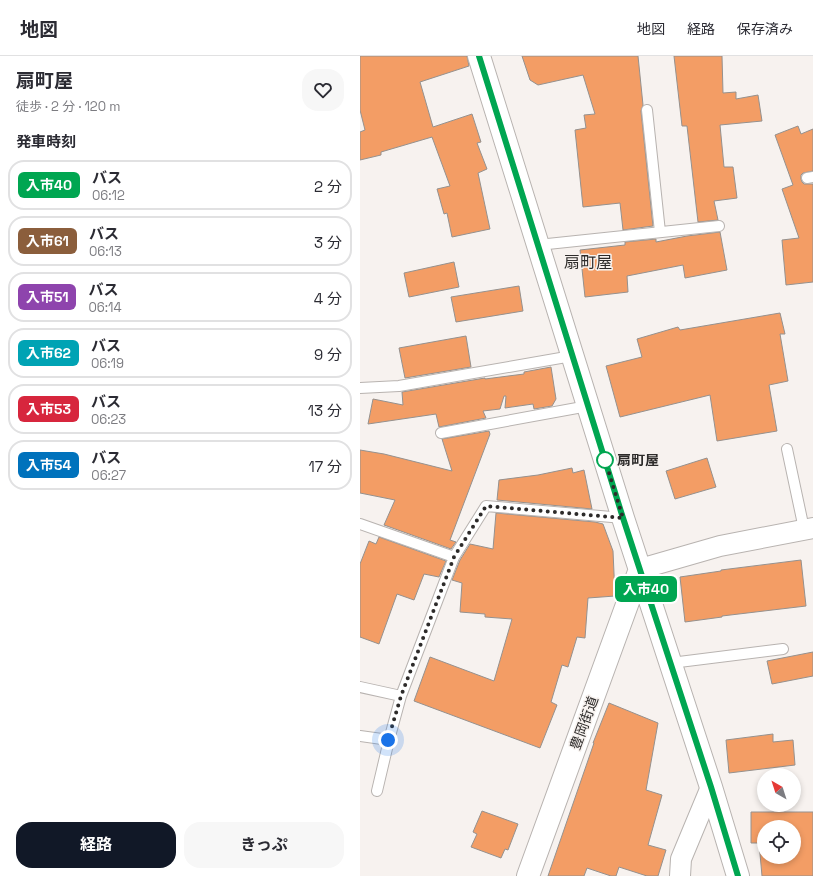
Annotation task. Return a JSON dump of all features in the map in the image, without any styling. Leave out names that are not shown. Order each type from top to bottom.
[{"type":"street","points":[[479,56],[623,518],[711,787],[738,876]]},
{"type":"street","points":[[640,569],[720,546],[808,528]]},
{"type":"street","name":"豊岡街道","points":[[528,876],[640,569]]},
{"type":"street","points":[[680,876],[681,859],[711,787]]},
{"type":"lane","points":[[647,110],[660,232]]},
{"type":"lane","points":[[538,245],[719,226]]},
{"type":"lane","points":[[360,388],[399,386],[572,356]]},
{"type":"lane","points":[[441,433],[588,406]]},
{"type":"lane","points":[[788,449],[808,528]]},
{"type":"lane","points":[[377,791],[388,740],[401,696],[454,557],[486,506],[623,518]]},
{"type":"lane","points":[[360,524],[454,557]]},
{"type":"lane","points":[[671,663],[782,649]]},
{"type":"lane","points":[[360,687],[401,696]]},
{"type":"lane","points":[[360,736],[388,740]]},
{"type":"building","points":[[360,56],[467,56],[469,66],[420,82],[433,127],[472,114],[481,142],[477,143],[487,169],[478,173],[490,229],[452,237],[447,213],[444,214],[437,189],[450,186],[432,137],[381,152],[381,155],[360,160],[360,132],[365,130],[360,110]]},
{"type":"building","points":[[522,56],[638,56],[643,105],[641,111],[653,226],[623,230],[620,203],[583,207],[575,130],[586,128],[584,115],[595,114],[583,75],[538,85],[530,80]]},
{"type":"building","points":[[674,56],[722,56],[723,93],[736,92],[736,99],[758,95],[762,121],[720,125],[724,167],[733,167],[737,198],[714,201],[718,220],[698,222],[687,126],[682,126]]},
{"type":"building","points":[[798,126],[801,134],[813,129],[813,171],[803,173],[801,175],[801,179],[804,184],[813,184],[813,282],[786,285],[782,240],[799,238],[782,189],[793,185],[775,135]]},
{"type":"building","points":[[720,232],[727,270],[685,278],[683,265],[627,276],[628,292],[585,297],[580,250],[625,245],[625,242],[656,239],[656,242]]},
{"type":"building","points":[[454,262],[459,287],[409,297],[404,273]]},
{"type":"building","points":[[519,286],[523,311],[456,322],[451,297]]},
{"type":"building","points":[[780,313],[785,334],[780,334],[788,381],[769,385],[777,431],[717,441],[710,395],[620,417],[606,366],[642,357],[637,339],[678,327],[680,330]]},
{"type":"building","points":[[466,336],[471,367],[405,378],[399,348]]},
{"type":"building","points":[[551,367],[556,399],[552,406],[534,409],[533,404],[505,408],[506,396],[504,396],[500,409],[483,411],[486,418],[439,427],[436,414],[368,424],[373,399],[403,405],[402,392],[485,378],[524,374],[524,372]]},
{"type":"building","points":[[489,431],[490,434],[450,540],[456,542],[451,549],[384,525],[395,500],[360,493],[360,450],[384,454],[452,471],[442,439]]},
{"type":"building","points":[[707,458],[716,487],[675,499],[666,471]]},
{"type":"building","points":[[572,468],[573,473],[584,470],[592,509],[497,500],[499,480],[538,475]]},
{"type":"building","points":[[496,513],[603,524],[613,551],[615,596],[588,598],[585,638],[577,637],[568,667],[562,665],[551,702],[557,705],[540,748],[414,701],[430,657],[494,681],[512,619],[485,617],[485,614],[460,612],[462,583],[452,580],[460,560],[470,544],[493,549]]},
{"type":"building","points":[[379,537],[446,561],[439,577],[424,574],[414,600],[397,594],[379,644],[360,637],[360,564],[369,541],[376,544]]},
{"type":"building","points":[[801,560],[806,606],[685,622],[680,577],[721,570]]},
{"type":"building","points":[[813,652],[813,676],[772,684],[767,661]]},
{"type":"building","points":[[609,703],[658,723],[646,790],[662,795],[648,845],[666,850],[658,876],[647,876],[619,867],[616,876],[611,876],[587,868],[584,876],[548,876],[593,743]]},
{"type":"building","points":[[773,734],[773,742],[793,740],[795,765],[757,768],[757,770],[729,773],[726,740]]},
{"type":"building","points":[[482,811],[518,824],[508,850],[505,849],[501,858],[471,847],[477,834],[473,832]]},
{"type":"building","points":[[751,812],[813,812],[813,876],[762,876],[761,864],[801,864],[801,820],[757,820],[757,843],[751,843]]},
{"type":"bus line","name":"入市40","points":[[479,56],[623,518],[711,787],[738,876]]},
{"type":"place","name":"扇町屋","points":[[605,460]]},
{"type":"district","name":"扇町屋","points":[[588,262]]},
{"type":"route","points":[[388,740],[401,696],[454,557],[486,506],[623,518],[605,460]]}]
